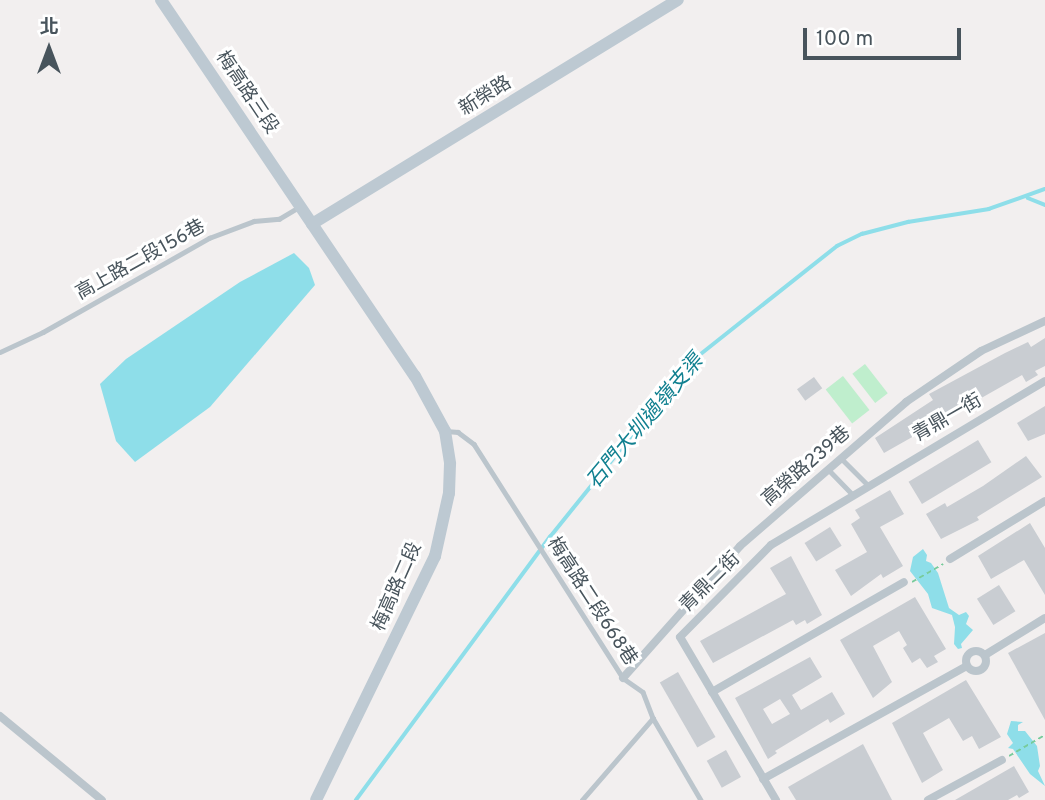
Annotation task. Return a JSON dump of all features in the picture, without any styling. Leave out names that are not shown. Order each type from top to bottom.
[{"type":"street","name":"梅高路三段","points":[[161,0],[300,206]]},
{"type":"street","name":"新榮路","points":[[312,224],[678,0]]},
{"type":"street","name":"梅高路二段","points":[[300,206],[415,376],[445,431],[450,464],[449,493],[435,556],[316,800]]},
{"type":"street","name":"高榮路239巷","points":[[623,678],[740,546],[906,402],[981,351],[1045,321]]},
{"type":"street","name":"青鼎一街","points":[[852,494],[1045,381]]},
{"type":"street","name":"青鼎二街","points":[[776,800],[680,638],[771,545],[852,494]]},
{"type":"street","points":[[950,559],[1045,500]]},
{"type":"street","points":[[712,692],[904,582]]},
{"type":"street","points":[[967,666],[973,670],[983,668],[985,655],[1045,618]]},
{"type":"street","points":[[967,666],[967,656],[971,652],[977,650],[985,655]]},
{"type":"street","points":[[763,779],[967,666]]},
{"type":"street","points":[[0,716],[102,800]]},
{"type":"street","points":[[928,800],[1002,760]]},
{"type":"lane","name":"高上路二段156巷","points":[[0,352],[43,332],[220,233],[254,221],[279,219],[300,206]]},
{"type":"lane","name":"梅高路二段668巷","points":[[445,431],[458,432],[474,444],[623,678],[643,692],[653,718],[701,800]]},
{"type":"lane","points":[[842,458],[868,485]]},
{"type":"lane","points":[[828,470],[852,494]]},
{"type":"lane","points":[[582,800],[653,718]]},
{"type":"path","points":[[915,581],[939,567]]},
{"type":"path","points":[[1013,754],[1045,735]]},
{"type":"green space","points":[[865,364],[888,393],[875,403],[852,374]]},
{"type":"green space","points":[[843,376],[869,410],[852,423],[826,390]]},
{"type":"water","points":[[294,253],[309,268],[315,285],[210,407],[135,462],[116,441],[100,384],[126,359],[240,282]]},
{"type":"water","points":[[923,549],[927,555],[926,561],[931,563],[938,573],[949,608],[959,615],[966,612],[969,616],[966,624],[973,630],[961,644],[962,648],[958,649],[954,644],[955,627],[952,615],[932,608],[928,594],[910,571],[913,557]]},
{"type":"water","points":[[1011,721],[1023,722],[1018,725],[1018,731],[1025,731],[1037,746],[1040,766],[1038,771],[1045,786],[1030,774],[1013,749],[1008,748],[1013,743],[1007,734]]},
{"type":"building","points":[[1045,338],[1045,366],[1035,371],[1038,375],[1026,382],[1022,375],[884,453],[875,438],[933,400],[929,394],[1005,353],[1028,342],[1031,347]]},
{"type":"building","points":[[814,377],[822,388],[805,401],[797,389]]},
{"type":"building","points":[[1045,406],[1045,434],[1028,441],[1017,423]]},
{"type":"building","points":[[978,440],[991,462],[922,504],[909,482]]},
{"type":"building","points":[[1026,456],[1042,477],[977,517],[979,520],[941,539],[926,514],[945,503],[947,507]]},
{"type":"building","points":[[890,490],[904,514],[880,527],[903,566],[883,578],[881,574],[851,596],[835,570],[867,552],[851,524],[860,518],[855,510]]},
{"type":"building","points":[[1030,523],[1045,548],[1045,595],[1024,560],[991,579],[978,556]]},
{"type":"building","points":[[830,527],[842,546],[816,562],[805,543]]},
{"type":"building","points":[[791,556],[822,615],[807,624],[805,620],[796,625],[793,620],[713,663],[700,641],[786,594],[770,568]]},
{"type":"building","points":[[999,585],[1015,611],[993,625],[977,599]]},
{"type":"building","points":[[915,597],[946,649],[934,656],[938,662],[927,668],[920,658],[912,663],[903,648],[907,645],[899,631],[873,646],[892,682],[873,698],[840,640]]},
{"type":"building","points":[[1045,633],[1045,720],[1008,653]]},
{"type":"building","points":[[810,657],[822,677],[792,695],[801,710],[832,692],[845,714],[830,723],[828,719],[775,751],[777,753],[768,759],[735,698]],"holes":[[[780,699],[790,714],[772,724],[763,709]]]},
{"type":"building","points":[[678,672],[716,737],[697,747],[660,682]]},
{"type":"building","points":[[966,680],[1001,737],[979,749],[972,736],[963,741],[949,718],[923,733],[943,770],[922,783],[892,723]]},
{"type":"building","points":[[863,744],[892,800],[796,800],[788,787]]},
{"type":"building","points":[[726,750],[741,777],[722,788],[707,761]]},
{"type":"building","points":[[1014,766],[1029,792],[1019,798],[1017,795],[1008,800],[955,800]]},
{"type":"waterway","name":"石門大圳過嶺支渠","points":[[356,800],[550,537],[692,361],[837,246],[862,234],[908,222],[989,209],[1045,189]]},
{"type":"waterway","points":[[1028,198],[1045,205]]}]
